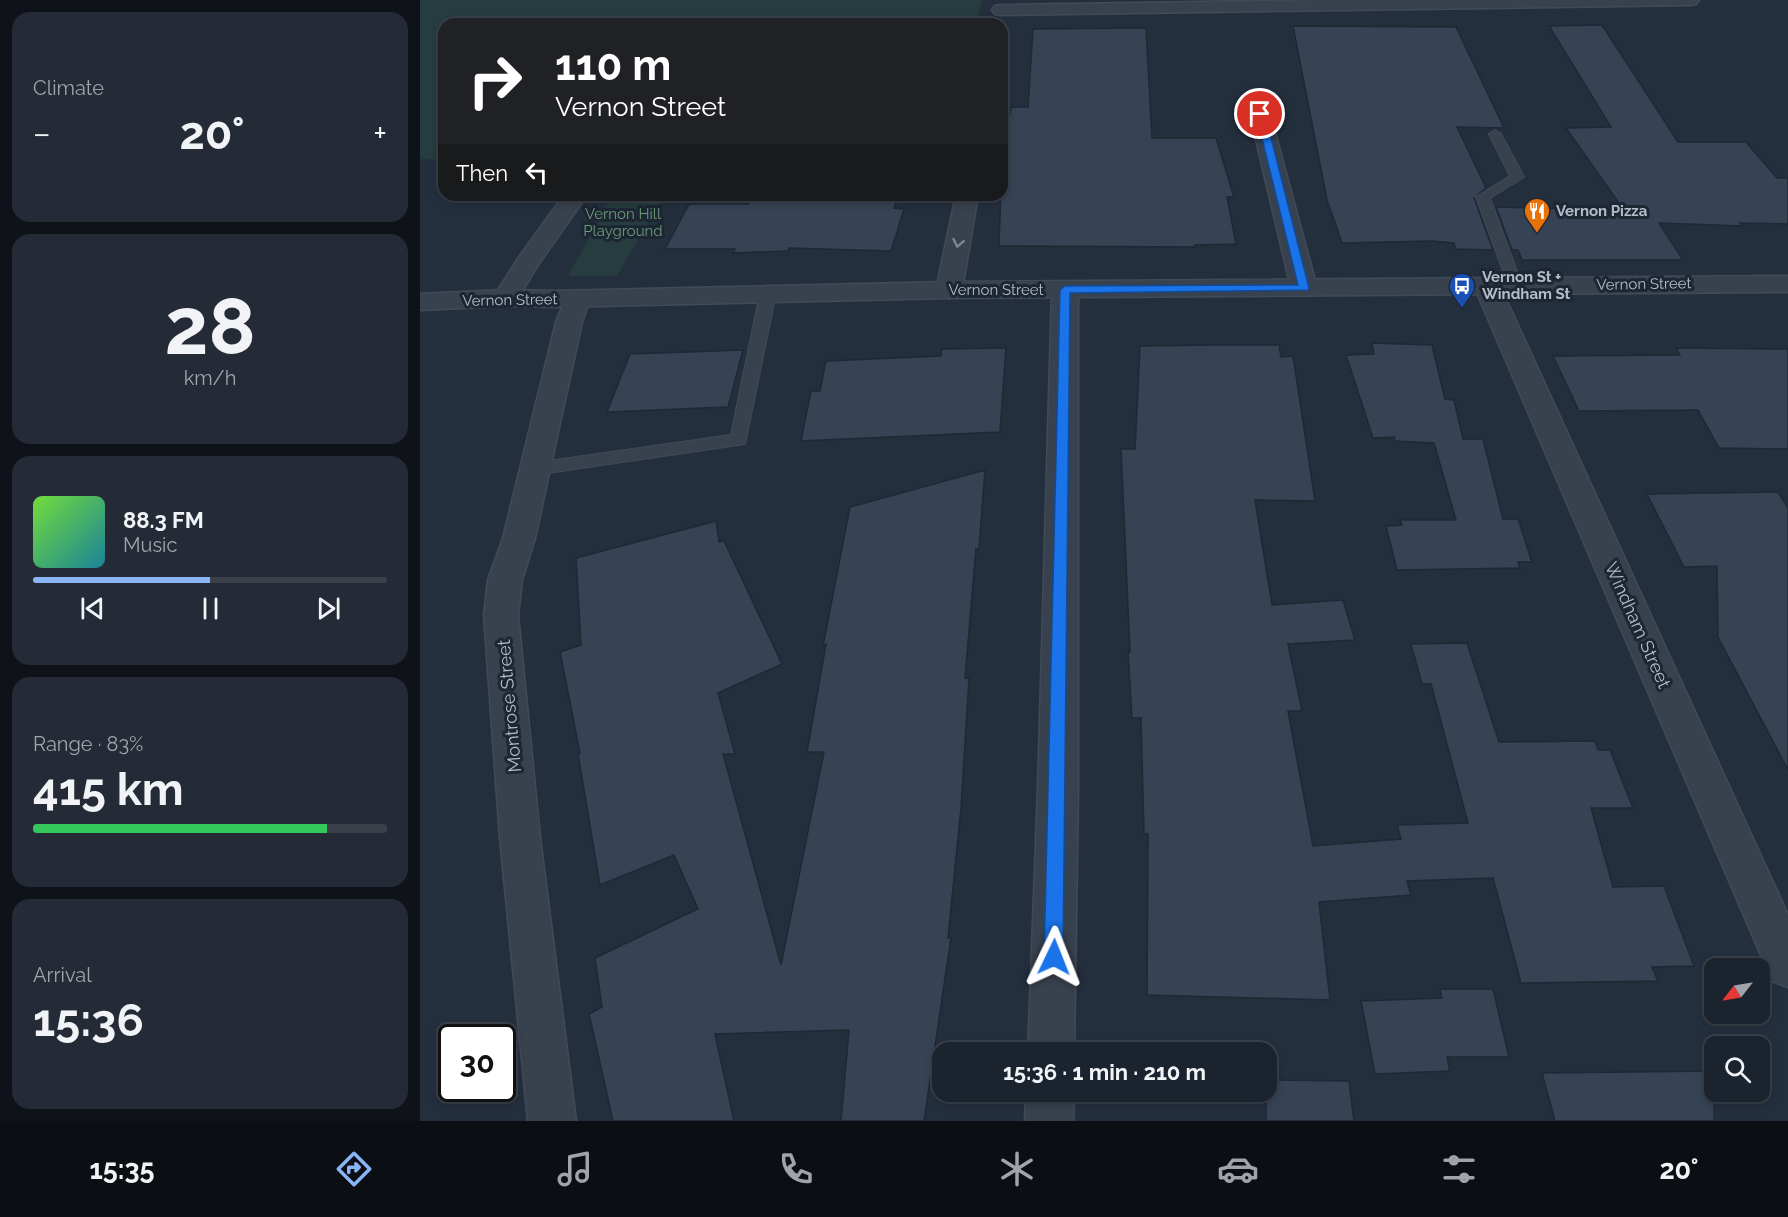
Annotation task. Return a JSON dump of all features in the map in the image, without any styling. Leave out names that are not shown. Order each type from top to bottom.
[{"type":"street","points":[[1001,11],[1690,0]]},
{"type":"street","points":[[1260,114],[1304,288]]},
{"type":"street","points":[[506,298],[525,265],[572,201]]},
{"type":"street","points":[[949,290],[966,201]]},
{"type":"street","name":"Vernon Street","points":[[420,302],[506,298],[949,290],[1788,284]]},
{"type":"street","name":"Windham Street","points":[[1501,285],[1788,965]]},
{"type":"street","points":[[1051,1042],[1058,789],[1065,290]]},
{"type":"street","name":"Montrose Street","points":[[552,1121],[520,838],[501,615],[505,580],[519,538],[569,322],[577,298]]},
{"type":"street","points":[[1049,1121],[1050,1102]]},
{"type":"lane","points":[[1495,134],[1517,177],[1483,197],[1501,285]]},
{"type":"lane","points":[[534,469],[739,440],[768,293]]},
{"type":"green space","points":[[420,0],[982,0],[978,18],[438,18],[438,160],[420,159]]},
{"type":"green space","name":"Vernon Hill Playground","points":[[610,201],[661,201],[617,276],[568,276]]},
{"type":"building","points":[[1602,25],[1678,142],[1746,142],[1777,178],[1788,178],[1788,224],[1740,223],[1743,226],[1659,223],[1683,260],[1522,260],[1518,250],[1512,250],[1496,207],[1605,210],[1603,206],[1621,206],[1566,128],[1611,127],[1549,26]]},
{"type":"building","points":[[1293,26],[1456,27],[1504,128],[1457,127],[1486,188],[1474,198],[1493,250],[1456,249],[1454,243],[1432,241],[1342,243],[1327,200]]},
{"type":"building","points":[[1146,28],[1152,138],[1216,138],[1234,197],[1227,197],[1236,244],[1195,245],[1196,247],[999,246],[1001,201],[1008,201],[1008,124],[1011,107],[1028,107],[1033,29]]},
{"type":"building","points":[[750,201],[896,201],[894,208],[904,209],[891,251],[789,248],[788,251],[733,253],[735,249],[665,249],[689,204],[749,204]]},
{"type":"building","points":[[1372,343],[1432,345],[1445,399],[1454,400],[1463,439],[1483,439],[1503,519],[1518,519],[1532,562],[1518,562],[1520,568],[1397,570],[1386,526],[1402,525],[1400,520],[1456,520],[1434,443],[1395,441],[1394,437],[1373,438],[1346,355],[1374,354]]},
{"type":"building","points":[[1279,345],[1281,357],[1293,356],[1315,501],[1255,500],[1272,605],[1343,600],[1355,640],[1288,644],[1302,711],[1288,711],[1313,846],[1401,839],[1397,825],[1468,823],[1431,684],[1422,684],[1411,644],[1467,643],[1499,742],[1595,741],[1598,750],[1610,750],[1633,808],[1591,808],[1613,887],[1664,886],[1694,966],[1652,967],[1658,981],[1521,983],[1493,878],[1407,881],[1411,895],[1319,902],[1330,1000],[1147,995],[1148,834],[1144,834],[1141,718],[1132,718],[1121,449],[1135,449],[1140,346]]},
{"type":"building","points":[[1006,348],[1000,432],[801,441],[811,391],[820,391],[826,361],[941,356],[942,349]]},
{"type":"building","points":[[1676,348],[1788,349],[1788,449],[1719,448],[1698,410],[1579,411],[1553,356],[1680,355]]},
{"type":"building","points":[[743,350],[728,407],[607,412],[630,354]]},
{"type":"building","points":[[985,470],[965,678],[969,678],[961,808],[948,938],[951,938],[936,1042],[932,1042],[932,1067],[924,1121],[841,1121],[849,1030],[715,1034],[734,1121],[613,1121],[589,1014],[602,1007],[595,958],[698,909],[674,855],[600,885],[578,754],[580,753],[560,652],[581,645],[576,558],[716,521],[719,542],[724,541],[782,664],[718,693],[735,754],[723,754],[781,965],[824,752],[807,752],[826,644],[823,646],[850,507]]},
{"type":"building","points":[[1778,492],[1788,508],[1788,770],[1718,637],[1717,566],[1684,567],[1647,494]]},
{"type":"building","points":[[1440,989],[1493,989],[1509,1057],[1447,1057],[1450,1071],[1375,1074],[1361,1001],[1442,998]]},
{"type":"building","points":[[1704,1071],[1704,1102],[1714,1102],[1714,1121],[1555,1121],[1542,1073]]},
{"type":"building","points":[[1277,1080],[1349,1081],[1354,1121],[1266,1121],[1266,1102],[1277,1102]]},
{"type":"place","name":"Vernon Pizza","points":[[1537,234]]},
{"type":"place","name":"Vernon St + Windham St","points":[[1462,309]]},
{"type":"route","points":[[1054,957],[1065,290],[1304,288],[1260,114]]}]
